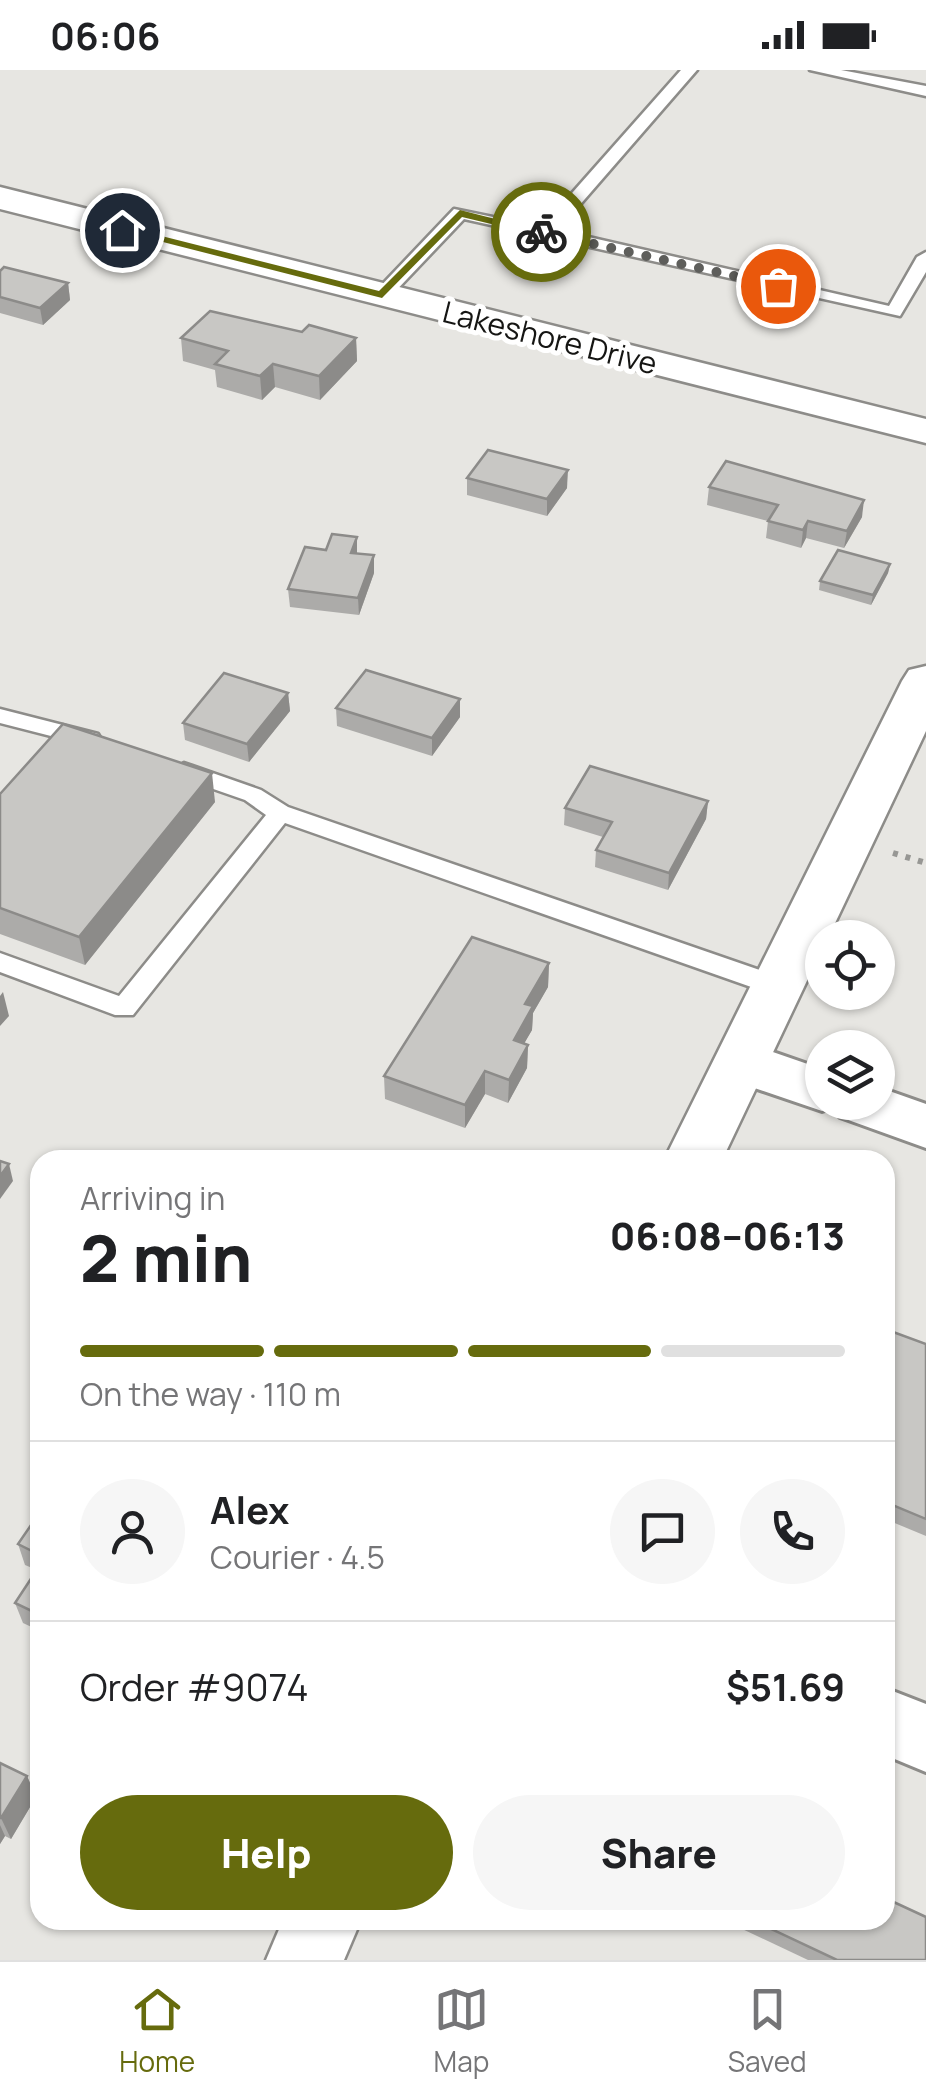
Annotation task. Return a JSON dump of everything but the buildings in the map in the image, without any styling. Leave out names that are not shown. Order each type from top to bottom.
[{"type":"street","name":"Lakeshore Drive","points":[[0,198],[926,431]]},
{"type":"street","points":[[698,1150],[926,681]]},
{"type":"street","points":[[741,1062],[805,1084]]},
{"type":"street","points":[[895,1115],[926,1126]]},
{"type":"street","points":[[895,1724],[926,1738]]},
{"type":"street","points":[[304,1960],[318,1930]]},
{"type":"lane","points":[[546,234],[689,70]]},
{"type":"lane","points":[[818,70],[926,91]]},
{"type":"lane","points":[[382,295],[460,213],[894,312],[926,257]]},
{"type":"lane","points":[[0,716],[62,729],[114,747]]},
{"type":"lane","points":[[166,765],[252,794],[280,813],[777,986]]},
{"type":"lane","points":[[0,962],[124,1008],[280,813]]},
{"type":"way so far","points":[[541,232],[778,286]]},
{"type":"route","points":[[122,230],[382,295],[460,213],[541,232]]}]
